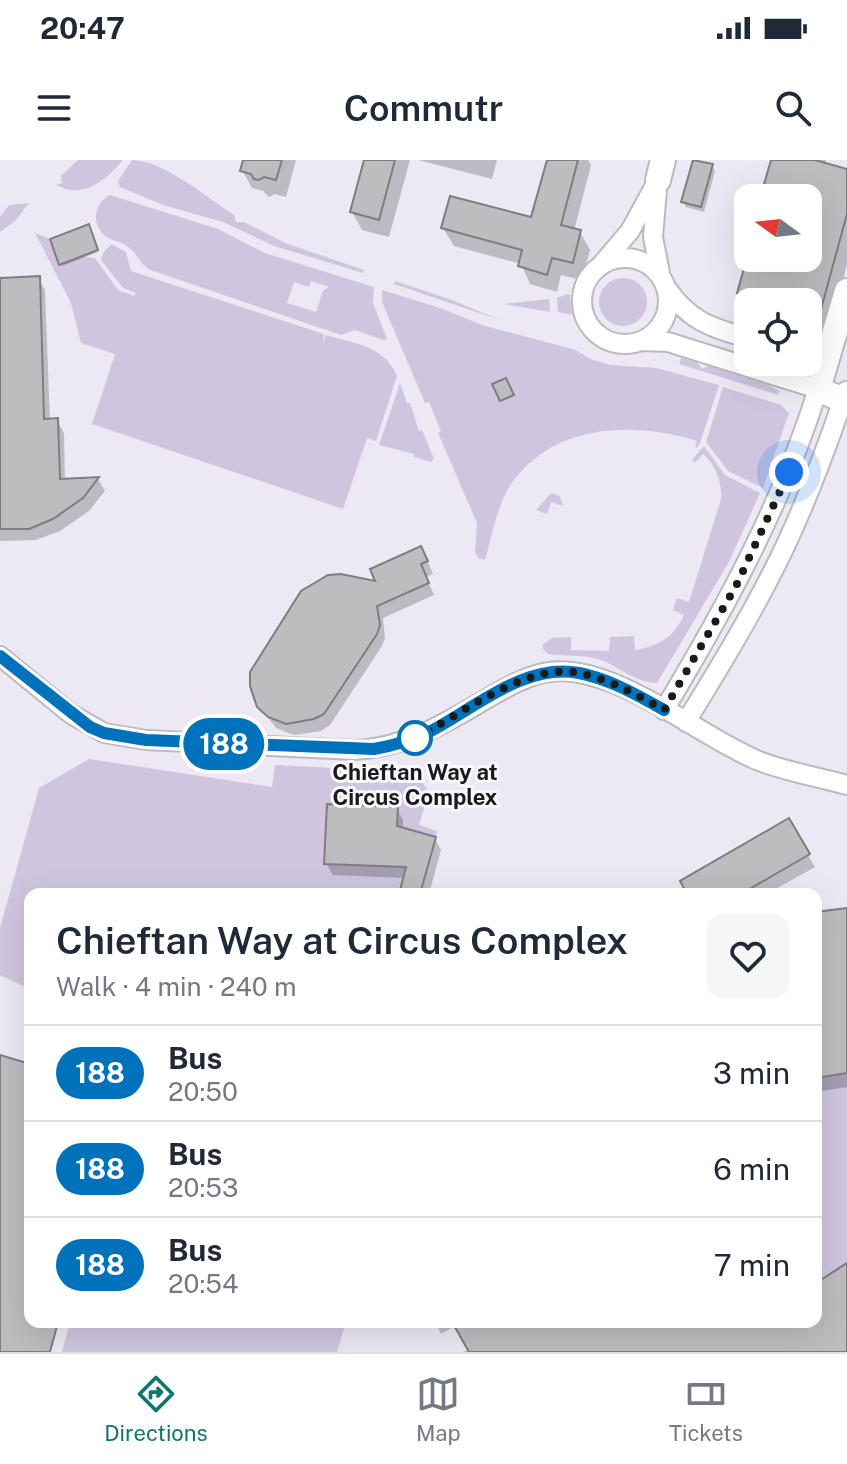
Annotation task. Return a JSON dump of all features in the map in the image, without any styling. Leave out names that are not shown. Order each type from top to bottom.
[{"type":"main road","points":[[834,383],[847,291]]},
{"type":"street","points":[[660,170],[630,231],[588,279],[583,295],[588,323],[609,341],[622,344],[668,342],[834,383]]},
{"type":"street","points":[[641,341],[658,328],[666,314],[668,300],[653,237],[660,170]]},
{"type":"street","points":[[599,267],[615,259],[630,258],[650,266],[696,320],[734,333]]},
{"type":"street","points":[[664,710],[756,548],[789,472],[834,383]]},
{"type":"street","points":[[686,722],[771,575],[800,512],[834,383]]},
{"type":"street","points":[[0,656],[90,727],[104,733],[146,740],[374,749],[409,741],[504,688],[542,673],[560,671],[598,678],[759,761],[847,785]]},
{"type":"shaded area","points":[[0,160],[847,160],[847,1352],[0,1352]]},
{"type":"shaded area","points":[[78,160],[123,160],[101,181],[85,189],[66,189],[56,185],[62,183],[61,176]]},
{"type":"shaded area","points":[[132,160],[157,166],[185,181],[234,215],[236,222],[244,222],[285,243],[364,270],[363,273],[274,246],[223,222],[163,205],[120,187],[118,181]]},
{"type":"shaded area","points":[[110,195],[218,229],[265,253],[374,287],[373,303],[387,339],[355,330],[341,335],[150,270],[127,246],[109,238],[99,229],[96,213]],"holes":[[[311,281],[329,287],[323,291],[316,312],[287,303],[294,282],[309,287]]]},
{"type":"shaded area","points":[[29,203],[15,221],[0,232],[0,217],[9,205]]},
{"type":"shaded area","points":[[35,233],[50,239],[60,264],[81,256],[95,258],[118,290],[134,296],[136,293],[123,288],[101,260],[111,244],[126,252],[131,271],[324,334],[323,342],[326,335],[368,347],[384,358],[397,376],[376,441],[367,438],[343,509],[92,424],[115,354],[81,343],[71,303]]},
{"type":"shaded area","points":[[623,278],[640,285],[647,302],[640,319],[623,326],[606,319],[599,302],[606,285]]},
{"type":"shaded area","points":[[395,281],[452,300],[500,320],[394,284]]},
{"type":"shaded area","points":[[382,290],[485,326],[573,349],[610,365],[656,368],[719,385],[700,443],[697,448],[697,441],[673,435],[622,430],[572,438],[549,449],[528,464],[511,484],[498,511],[485,560],[478,558],[475,552],[477,523],[438,433],[441,431],[429,402],[425,403],[382,302]]},
{"type":"shaded area","points":[[570,295],[572,315],[558,312],[557,298]]},
{"type":"shaded area","points":[[549,299],[550,312],[504,304]]},
{"type":"shaded area","points":[[681,358],[697,362],[702,369],[708,366],[780,391],[778,395],[679,364]]},
{"type":"shaded area","points":[[400,383],[434,459],[431,462],[379,445]]},
{"type":"shaded area","points":[[723,387],[781,405],[789,413],[763,488],[728,471],[706,442]]},
{"type":"shaded area","points":[[704,446],[725,475],[760,493],[729,562],[657,683],[641,680],[598,659],[548,654],[543,644],[552,638],[571,637],[571,650],[609,651],[610,637],[634,636],[635,650],[658,643],[676,629],[684,615],[673,610],[677,598],[689,602],[721,499],[715,469],[703,454],[695,463],[692,460]]},
{"type":"shaded area","points":[[551,493],[560,496],[563,506],[551,502],[547,514],[536,510]]},
{"type":"shaded area","points":[[89,759],[272,787],[275,765],[414,772],[429,791],[419,825],[437,831],[423,888],[24,888],[24,986],[0,975],[0,928],[39,788]]},
{"type":"shaded area","points":[[847,934],[847,1352],[628,1328],[822,1328],[822,937]]},
{"type":"shaded area","points":[[68,1328],[344,1328],[337,1352],[62,1352]]},
{"type":"building","points":[[243,160],[282,160],[276,180],[264,177],[259,180],[240,171]]},
{"type":"building","points":[[364,160],[395,160],[379,220],[350,212]]},
{"type":"building","points":[[547,160],[578,160],[561,225],[581,230],[573,263],[552,258],[547,275],[518,266],[522,250],[441,228],[450,196],[531,217]]},
{"type":"building","points":[[693,160],[713,164],[701,207],[681,202]]},
{"type":"building","points":[[771,160],[815,160],[847,169],[847,214],[822,305],[822,288],[738,288],[743,272],[822,272],[822,184],[764,184]]},
{"type":"building","points":[[89,224],[98,250],[59,265],[50,239]]},
{"type":"building","points":[[40,276],[44,419],[58,418],[60,479],[99,477],[83,498],[53,519],[29,529],[0,529],[0,278]]},
{"type":"building","points":[[506,378],[514,395],[500,401],[492,384]]},
{"type":"building","points":[[421,546],[428,561],[421,564],[429,583],[377,606],[380,625],[377,634],[324,714],[286,724],[268,717],[257,707],[250,686],[250,672],[301,591],[328,575],[341,574],[375,581],[370,569]]},
{"type":"building","points":[[327,804],[398,807],[397,826],[436,837],[422,888],[401,888],[406,867],[324,864]]},
{"type":"building","points":[[789,818],[810,854],[751,888],[684,888],[680,881]]},
{"type":"building","points":[[847,908],[847,1073],[822,1077],[822,911]]},
{"type":"building","points":[[0,1055],[24,1062],[24,1328],[56,1328],[50,1352],[0,1352]]},
{"type":"building","points":[[847,1263],[847,1352],[469,1352],[455,1328],[822,1328],[822,1279]]},
{"type":"bus line","name":"188","points":[[0,656],[90,727],[104,733],[146,740],[374,749],[409,741],[504,688],[542,673],[560,671],[598,678],[664,710]]},
{"type":"place","name":"Chieftan Way at Circus Complex","points":[[415,738]]},
{"type":"route","points":[[415,738],[409,741],[504,688],[542,673],[577,672],[598,678],[664,710],[736,586],[789,472]]}]
